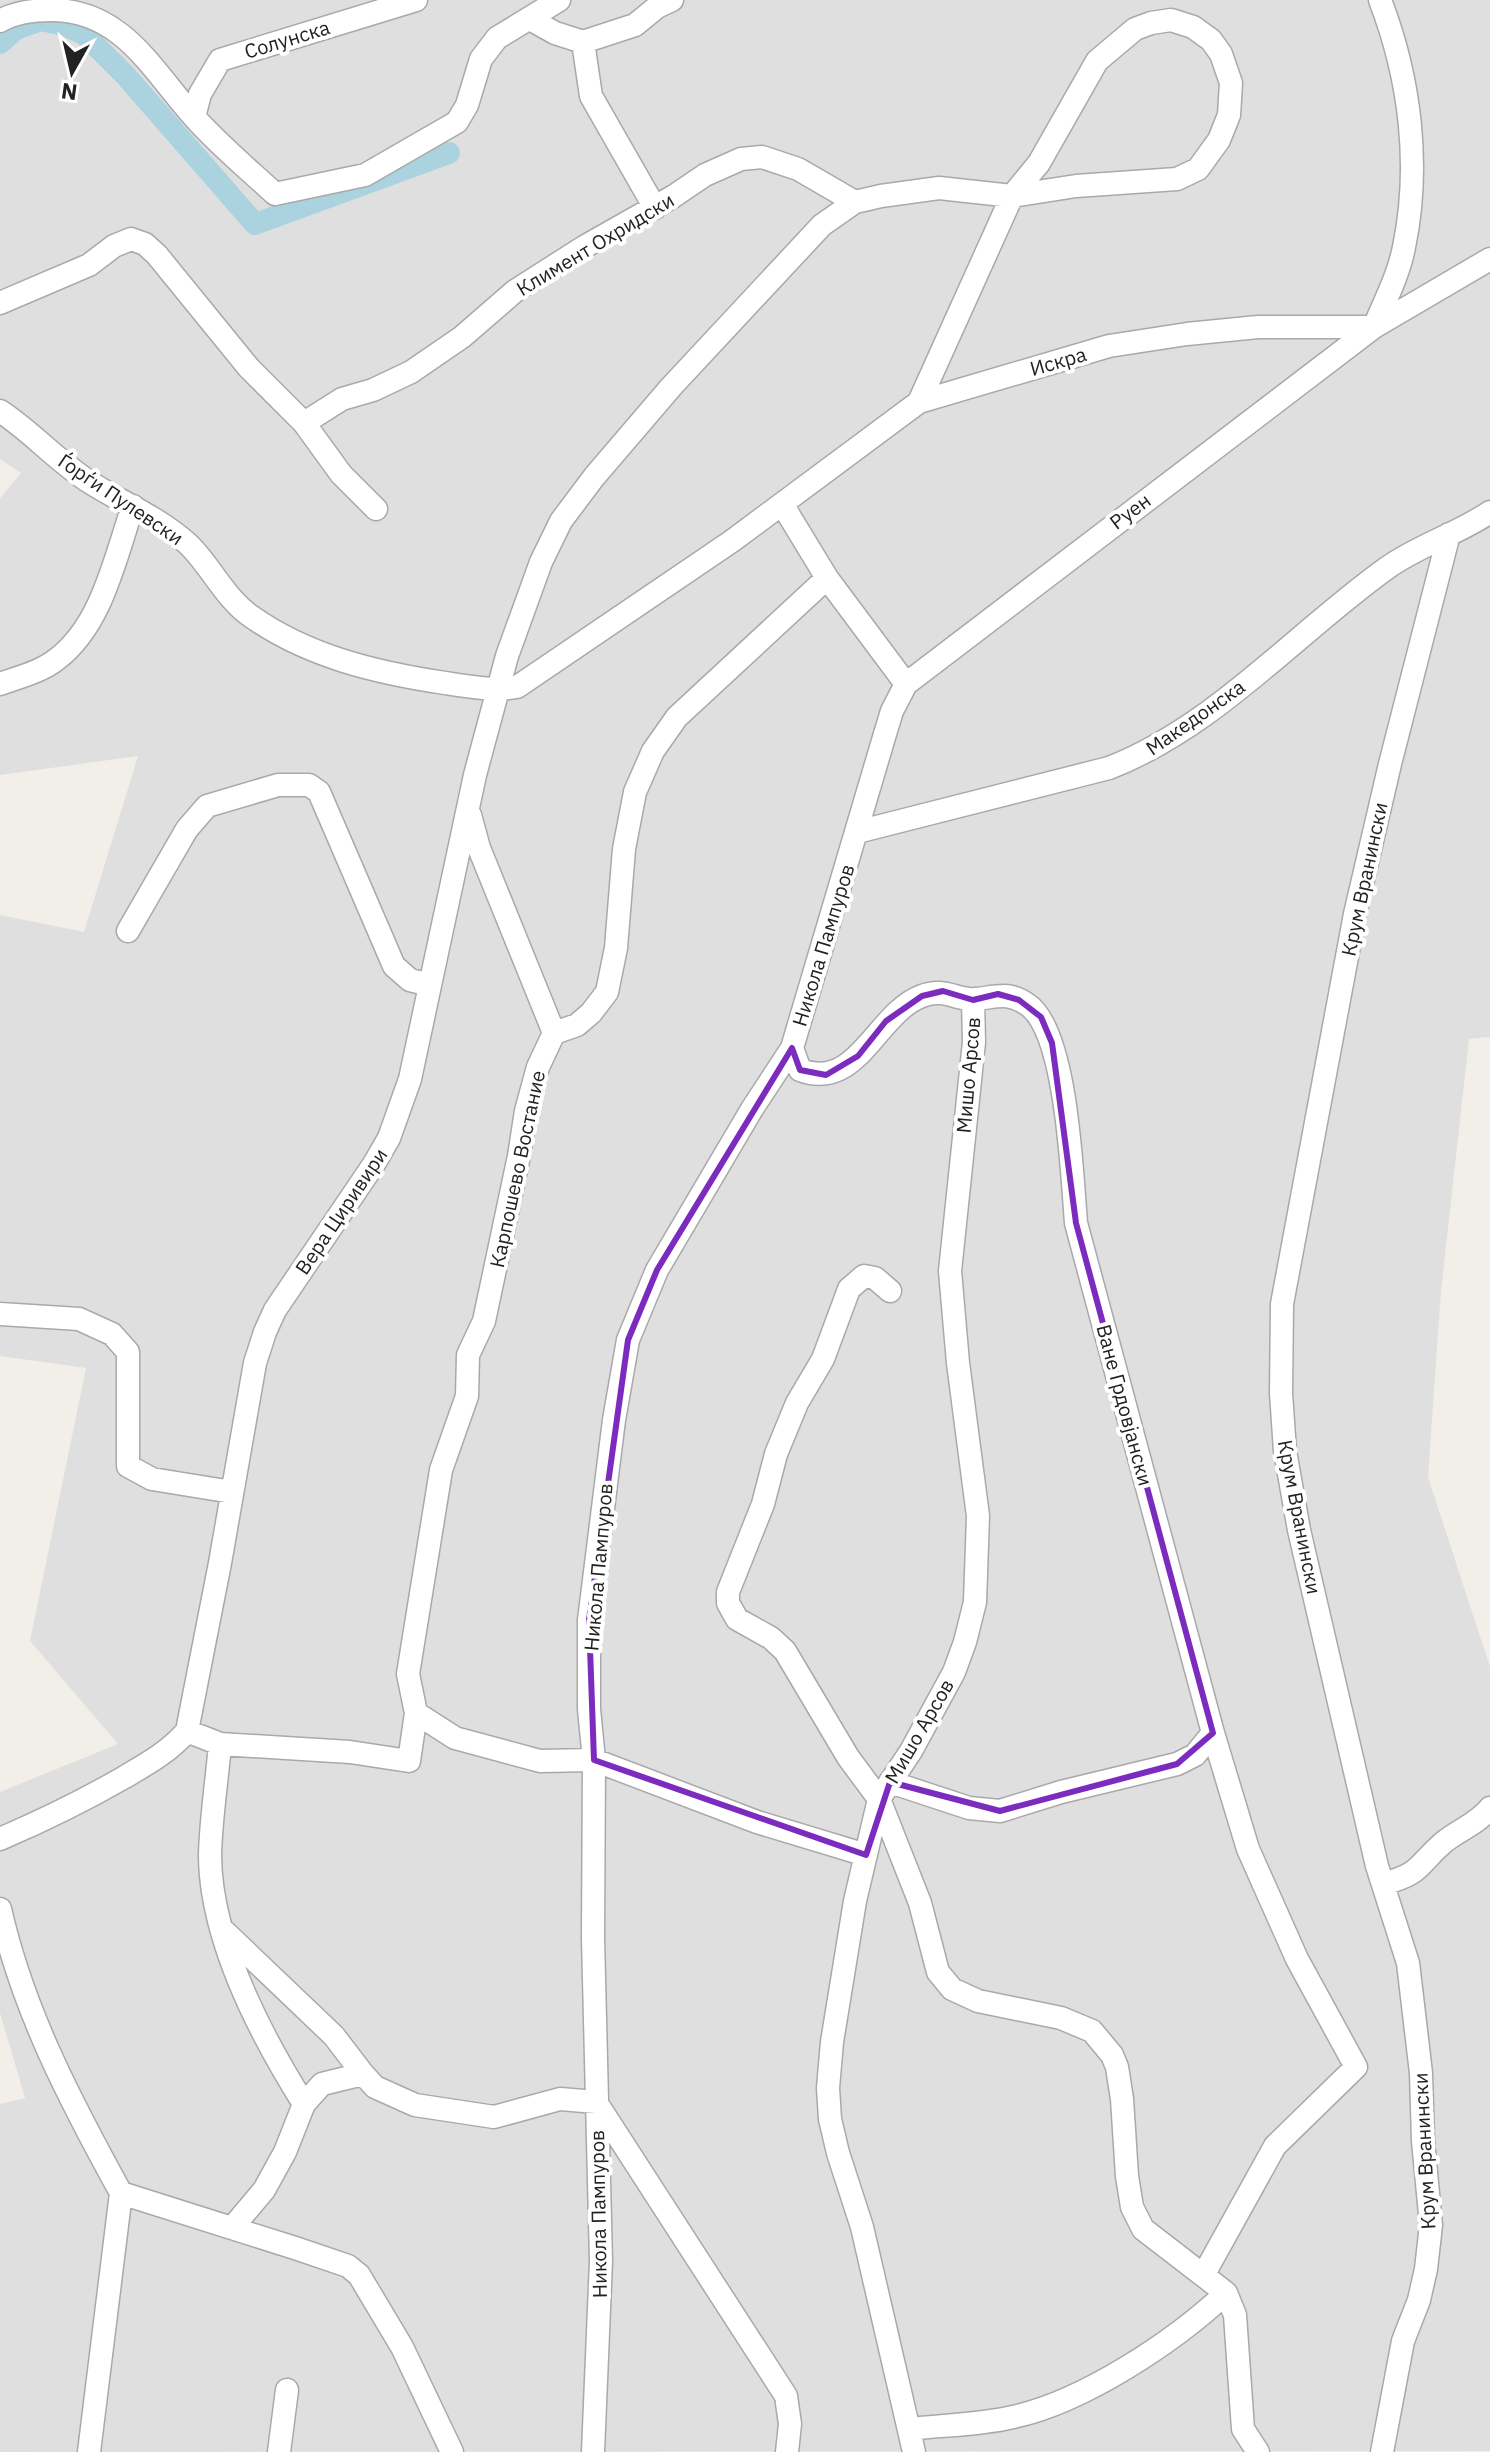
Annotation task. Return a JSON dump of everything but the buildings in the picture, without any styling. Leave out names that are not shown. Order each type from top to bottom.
[{"type":"street","name":"Солунска","points":[[194,117],[200,94],[220,60],[416,0]]},
{"type":"street","points":[[12,12],[70,10],[104,21],[147,57],[194,117],[275,194],[365,175],[457,122],[467,105],[481,59],[497,38],[559,0]]},
{"type":"street","points":[[530,19],[555,33],[583,42],[635,25],[657,7],[672,0]]},
{"type":"street","points":[[1374,327],[1404,249],[1413,175],[1404,86],[1395,44],[1380,0]]},
{"type":"street","points":[[855,202],[939,188],[1012,196],[1076,186],[1177,179],[1198,169],[1219,140],[1229,115],[1231,83],[1221,54],[1211,40],[1193,27],[1171,20],[1135,29],[1097,61],[1039,163],[1012,196],[919,402]]},
{"type":"street","points":[[583,42],[591,96],[655,208]]},
{"type":"street","name":"Климент Охридски","points":[[304,423],[342,399],[373,390],[411,372],[462,337],[515,291],[705,175],[741,159],[762,157],[798,169],[855,202]]},
{"type":"street","name":"Вера Циривири","points":[[187,1731],[255,1363],[275,1310],[389,1138],[410,1079],[498,690],[541,562],[561,521],[594,477],[671,387],[822,225],[855,202]]},
{"type":"street","points":[[0,303],[89,265],[123,242],[131,239],[145,244],[249,368],[304,423],[341,474],[376,509]]},
{"type":"street","name":"Руен","points":[[857,832],[892,711],[906,684],[1374,327],[1490,259]]},
{"type":"street","name":"Искра","points":[[498,690],[517,687],[546,669],[732,541],[919,402],[1109,346],[1258,327],[1374,327]]},
{"type":"street","name":"Ѓорѓи Пулевски","points":[[0,411],[88,481],[133,506],[189,545],[249,616],[280,634],[358,667],[498,690]]},
{"type":"street","points":[[782,504],[827,578],[906,684]]},
{"type":"street","points":[[0,684],[54,661],[76,643],[98,605],[133,506]]},
{"type":"street","name":"Македонска","points":[[857,832],[1109,768],[1139,756],[1168,740],[1219,703],[1390,566],[1490,512]]},
{"type":"street","name":"Крум Вранински","points":[[1382,2452],[1403,2341],[1419,2300],[1426,2269],[1431,2225],[1413,1991],[1408,1963],[1383,1884],[1299,1530],[1288,1467],[1281,1393],[1282,1304],[1355,914],[1449,534]]},
{"type":"street","points":[[469,810],[479,848],[554,1033],[577,1025],[607,992],[616,948],[624,849],[635,792],[653,751],[677,717],[827,578]]},
{"type":"street","points":[[128,931],[187,829],[207,806],[278,785],[309,785],[319,792],[394,966],[410,980],[430,985]]},
{"type":"street","name":"Никола Пампуров","points":[[593,2452],[601,2261],[589,1620],[614,1420],[628,1340],[657,1270],[752,1109],[792,1048],[857,832]]},
{"type":"street","name":"Ване Грдовјански","points":[[792,1048],[800,1070],[826,1075],[858,1056],[886,1021],[904,1005],[943,991],[973,1000],[998,994],[1019,1000],[1041,1017],[1052,1043],[1070,1144],[1076,1223],[1213,1733],[1248,1849],[1297,1959],[1356,2067],[1275,2146],[1204,2274]]},
{"type":"street","name":"Мишо Арсов","points":[[914,2452],[862,2227],[838,2153],[830,2119],[828,2088],[832,2042],[855,1901],[884,1790],[911,1751],[954,1672],[975,1602],[978,1516],[958,1363],[950,1271],[974,1042],[973,1000]]},
{"type":"street","name":"Карпошево Востание","points":[[220,1744],[350,1752],[409,1761],[416,1713],[408,1674],[441,1470],[467,1396],[468,1355],[484,1321],[526,1111],[538,1067],[554,1033]]},
{"type":"street","points":[[890,1291],[875,1278],[864,1276],[849,1289],[823,1359],[797,1403],[776,1454],[763,1504],[728,1592],[728,1603],[737,1619],[771,1638],[785,1651],[848,1757],[884,1790],[938,1972],[952,1989],[978,2001],[1061,2018],[1092,2031],[1102,2042],[1117,2067],[1132,2207],[1143,2229],[1226,2293],[1235,2315],[1243,2429],[1258,2452]]},
{"type":"street","points":[[0,1314],[79,1319],[112,1334],[128,1352],[128,1466],[152,1479],[232,1492]]},
{"type":"street","points":[[416,1713],[455,1738],[495,1751],[540,1761],[594,1760],[757,1822],[866,1855]]},
{"type":"street","points":[[0,1839],[72,1808],[158,1758],[187,1731],[220,1744],[210,1855],[216,1906],[236,1968],[270,2050],[304,2104]]},
{"type":"street","points":[[884,1790],[969,1808],[1000,1811],[1061,1792],[1177,1764],[1195,1755],[1213,1733]]},
{"type":"street","points":[[1383,1884],[1409,1876],[1443,1844],[1490,1808]]},
{"type":"street","points":[[0,1909],[28,2007],[74,2108],[121,2193],[89,2452]]},
{"type":"street","points":[[223,1931],[334,2036],[375,2087],[415,2105],[494,2117],[560,2099],[596,2102],[786,2396],[790,2424],[787,2452]]},
{"type":"street","points":[[232,2228],[264,2190],[285,2152],[304,2104],[322,2084],[363,2074]]},
{"type":"street","points":[[121,2193],[348,2266],[359,2275],[396,2336],[452,2452]]},
{"type":"street","points":[[909,2429],[1012,2418],[1059,2404],[1173,2337],[1199,2319],[1226,2293]]},
{"type":"street","points":[[279,2452],[287,2390]]},
{"type":"highlighted area","points":[[943,991],[973,1000],[998,994],[1019,1000],[1041,1017],[1052,1043],[1076,1223],[1213,1733],[1177,1764],[1000,1811],[890,1782],[866,1855],[594,1760],[589,1620],[628,1340],[657,1270],[792,1048],[800,1070],[826,1075],[858,1056],[886,1021],[922,996]]},
{"type":"shaded area","points":[[0,0],[1490,0],[1490,1037],[1469,1039],[1441,1291],[1428,1477],[1490,1667],[1490,2451],[0,2452],[0,2104],[25,2098],[0,2013],[0,1792],[118,1744],[30,1641],[86,1368],[0,1356],[0,915],[84,932],[138,756],[0,775],[0,498],[21,473],[0,459]]},
{"type":"waterway","points":[[0,43],[16,29],[41,20],[84,34],[126,76],[255,224],[449,153]]}]
